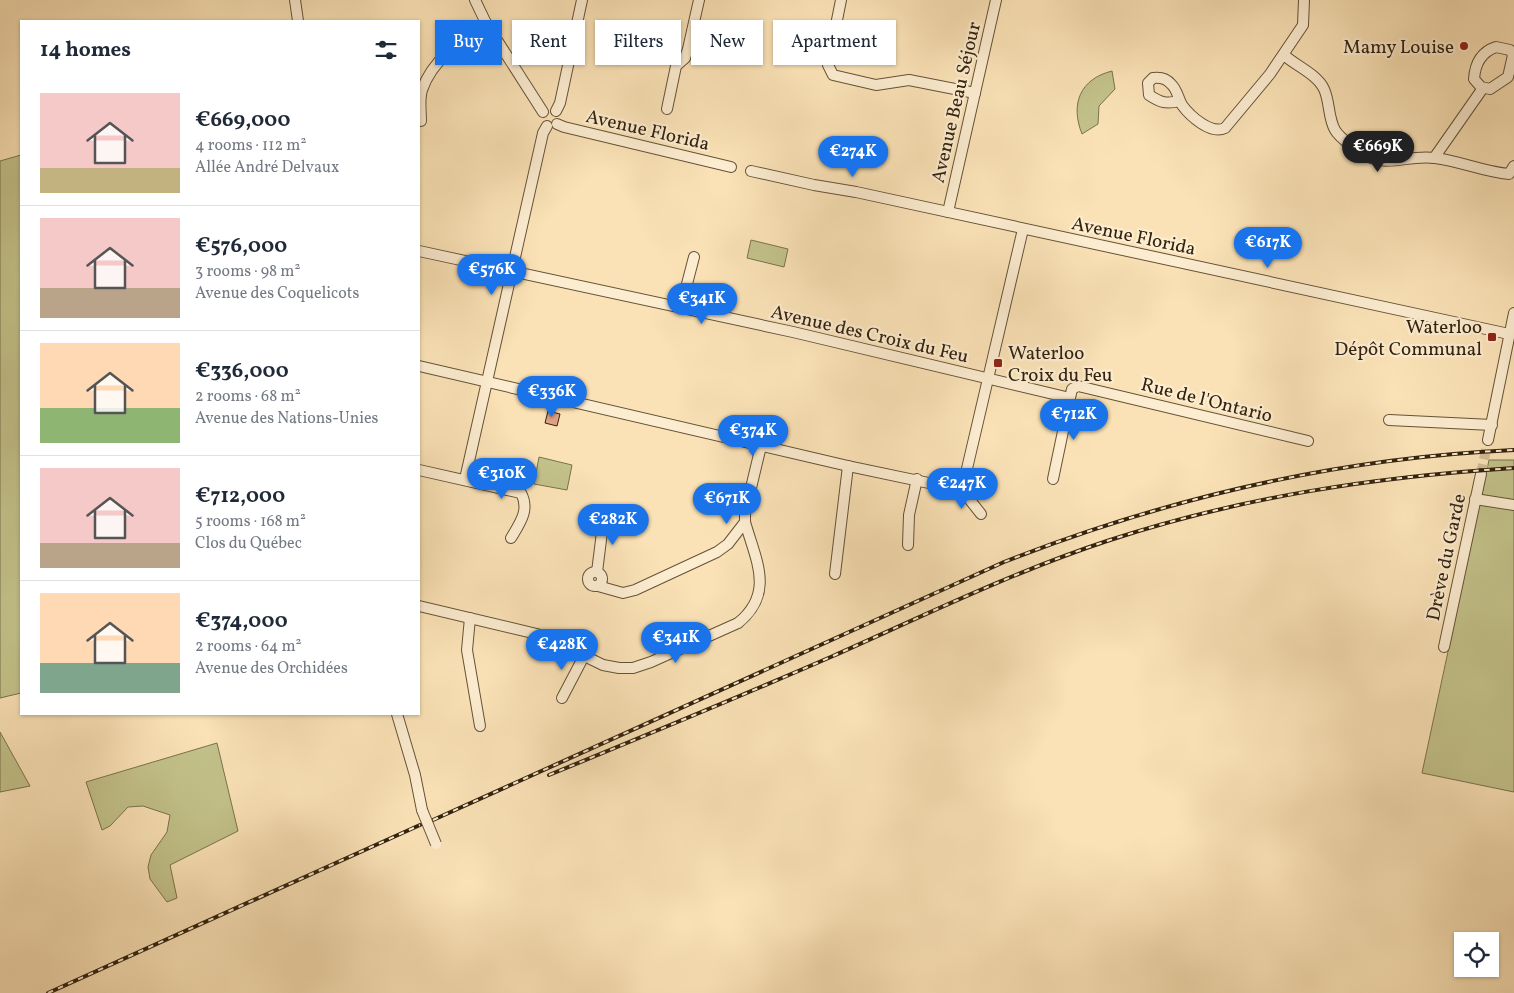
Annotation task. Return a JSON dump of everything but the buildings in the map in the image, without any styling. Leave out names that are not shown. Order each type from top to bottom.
[{"type":"street","points":[[296,0],[298,20]]},
{"type":"street","points":[[475,0],[485,20]]},
{"type":"street","points":[[556,111],[560,103],[582,0]]},
{"type":"street","points":[[667,109],[676,66],[685,58],[699,0]]},
{"type":"street","points":[[841,0],[828,65],[833,75],[876,85],[909,80],[975,93]]},
{"type":"street","name":"Avenue Beau Séjour","points":[[948,212],[996,0]]},
{"type":"street","points":[[1180,101],[1200,122],[1212,129],[1221,130],[1233,120],[1284,55],[1303,26],[1304,0]]},
{"type":"street","points":[[1496,47],[1512,47],[1511,80],[1490,89],[1483,88],[1474,79],[1477,63],[1484,53],[1496,47]]},
{"type":"street","points":[[502,48],[543,112],[542,120],[552,125]]},
{"type":"street","points":[[1284,55],[1296,66],[1312,76],[1324,89],[1335,130],[1362,155],[1385,162],[1434,158],[1495,173],[1509,174],[1514,166]]},
{"type":"street","points":[[421,121],[421,91],[437,65]]},
{"type":"street","points":[[1434,158],[1483,88]]},
{"type":"street","points":[[464,479],[543,132],[552,125],[559,114],[551,109],[543,112]]},
{"type":"street","name":"Avenue Florida","points":[[552,125],[731,167]]},
{"type":"street","name":"Avenue Florida","points":[[751,171],[1509,334]]},
{"type":"street","points":[[962,490],[990,379],[1022,228]]},
{"type":"street","name":"Avenue des Croix du Feu","points":[[420,251],[510,272],[681,307],[990,379]]},
{"type":"street","points":[[681,307],[694,258]]},
{"type":"street","points":[[1488,440],[1514,313]]},
{"type":"street","points":[[420,366],[848,466],[962,490],[981,514]]},
{"type":"street","points":[[990,379],[1070,398],[1053,479]]},
{"type":"street","name":"Rue de l'Ontario","points":[[1070,398],[1072,389],[1078,386],[1308,441]]},
{"type":"street","points":[[1389,420],[1492,425]]},
{"type":"street","points":[[420,606],[541,635],[603,665],[633,668],[738,623],[748,615],[759,597],[761,583],[745,522],[745,513],[761,446]]},
{"type":"street","points":[[835,574],[848,466]]},
{"type":"street","points":[[420,470],[521,493],[525,510],[523,520],[511,538]]},
{"type":"street","name":"Drève du Garde","points":[[1444,647],[1481,474]]},
{"type":"street","points":[[908,545],[909,515],[916,480]]},
{"type":"street","points":[[1475,499],[1514,505]]},
{"type":"street","points":[[604,516],[597,572],[602,579],[598,586],[623,593],[635,590],[717,552],[728,544],[745,522]]},
{"type":"street","points":[[728,544],[740,540],[750,542]]},
{"type":"street","points":[[470,618],[467,650],[480,726]]},
{"type":"street","points":[[562,698],[584,656]]},
{"type":"street","points":[[397,715],[415,775],[422,810],[436,844]]},
{"type":"shaded area","points":[[1112,71],[1115,89],[1099,106],[1098,124],[1082,134],[1077,113],[1080,94],[1092,80]]},
{"type":"shaded area","points":[[20,155],[20,693],[0,698],[0,161]]},
{"type":"shaded area","points":[[751,240],[788,249],[784,267],[747,258]]},
{"type":"shaded area","points":[[539,457],[572,465],[567,490],[534,484]]},
{"type":"shaded area","points":[[1489,460],[1514,460],[1514,792],[1422,773]]},
{"type":"shaded area","points":[[0,732],[30,786],[0,792]]},
{"type":"shaded area","points":[[217,743],[238,831],[170,865],[177,898],[167,902],[150,879],[148,867],[151,855],[167,832],[170,815],[143,806],[128,807],[110,826],[102,830],[86,782]]},
{"type":"tunnel","points":[[1481,474],[1488,440]]},
{"type":"railway","points":[[433,820],[1004,562],[1066,539],[1191,501],[1254,485],[1319,472],[1449,454],[1514,450]]},
{"type":"railway","points":[[549,775],[833,656],[1003,580],[1107,541],[1207,512],[1308,491],[1410,477],[1514,468]]},
{"type":"railway","points":[[48,993],[420,825]]},
{"type":"place","name":"Mamy Louise","points":[[1464,46]]},
{"type":"place","name":"Waterloo Dépôt Communal","points":[[1492,337]]},
{"type":"place","name":"Waterloo Croix du Feu","points":[[998,363]]}]
